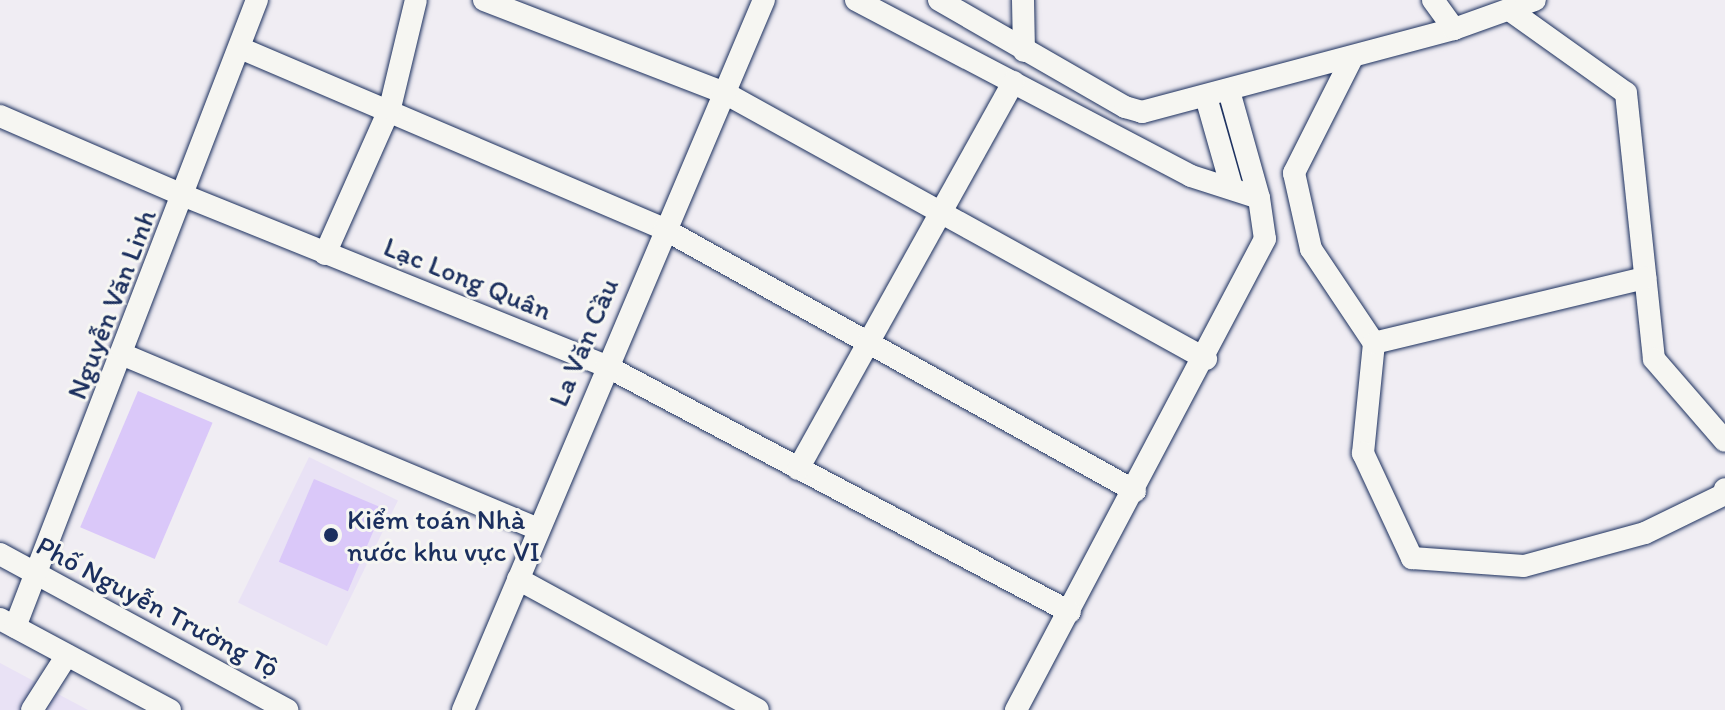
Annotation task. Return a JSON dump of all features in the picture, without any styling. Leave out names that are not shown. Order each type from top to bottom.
[{"type":"street","name":"Nguyễn Văn Linh","points":[[7,623],[38,575],[185,196],[257,0]]},
{"type":"street","points":[[325,254],[390,108],[416,0]]},
{"type":"street","points":[[484,0],[723,92],[1206,359]]},
{"type":"street","name":"La Văn Cầu","points":[[463,710],[664,229],[764,0]]},
{"type":"street","points":[[856,0],[1191,176],[1259,198]]},
{"type":"street","points":[[939,0],[1024,51],[1142,112],[1454,29],[1535,0]]},
{"type":"street","points":[[1023,0],[1024,51]]},
{"type":"street","points":[[1433,0],[1454,29]]},
{"type":"street","points":[[1511,11],[1626,93],[1654,359],[1725,441]]},
{"type":"street","points":[[240,48],[390,108],[664,229],[1135,491]]},
{"type":"street","points":[[1352,58],[1294,173],[1311,249],[1374,343],[1363,453],[1412,558],[1524,566],[1645,533],[1723,495],[1725,489]]},
{"type":"street","points":[[798,469],[1013,82]]},
{"type":"street","points":[[1016,710],[1206,359],[1265,239],[1259,198],[1229,91]]},
{"type":"street","points":[[1206,97],[1232,188]]},
{"type":"street","name":"Lạc Long Quân","points":[[0,116],[325,254],[606,366],[1070,612]]},
{"type":"street","points":[[1374,343],[1645,278]]},
{"type":"street","points":[[124,355],[538,529]]},
{"type":"street","name":"Phố Nguyễn Trường Tộ","points":[[0,554],[287,710]]},
{"type":"street","points":[[518,579],[758,710]]},
{"type":"street","points":[[7,623],[170,710]]},
{"type":"street","points":[[32,710],[67,655]]},
{"type":"shaded area","points":[[309,457],[398,500],[327,646],[238,603]]},
{"type":"shaded area","points":[[0,663],[88,710],[0,710]]},
{"type":"building","points":[[138,391],[213,423],[155,559],[80,527]]},
{"type":"building","name":"Kiểm toán Nhà nước khu vực VI","points":[[314,479],[383,508],[348,591],[279,562]]},
{"type":"place","name":"Kiểm toán Nhà nước khu vực VI","points":[[331,535]]}]
